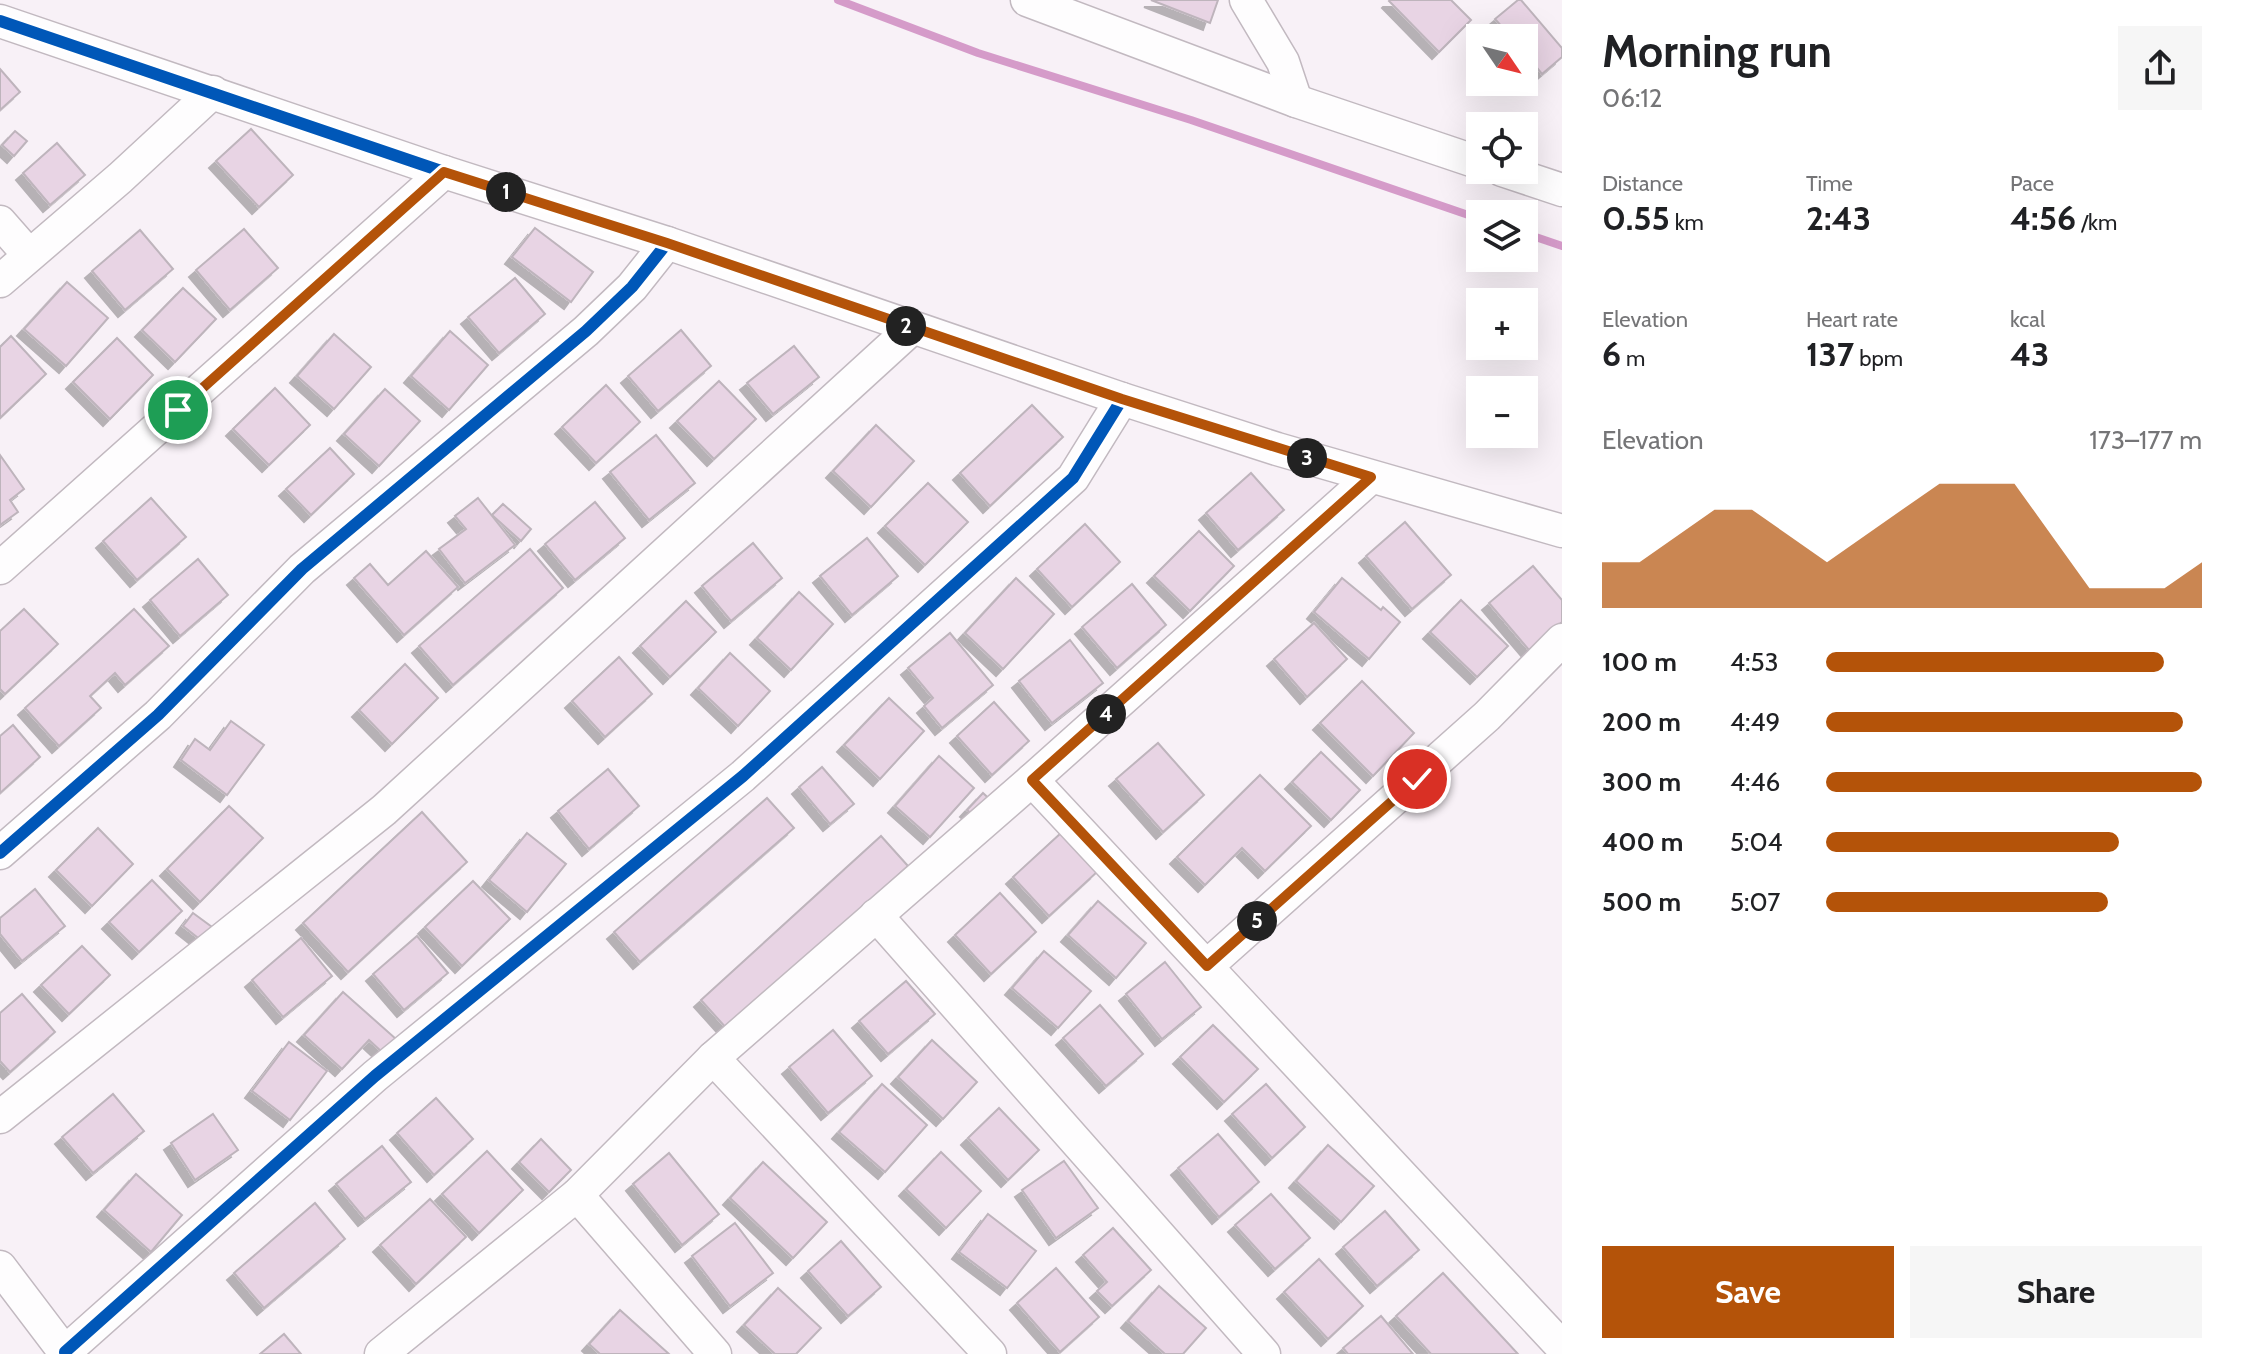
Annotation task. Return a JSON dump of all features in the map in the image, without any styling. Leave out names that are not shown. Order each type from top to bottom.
[{"type":"street","points":[[1027,0],[1296,101],[1466,158]]},
{"type":"street","points":[[1246,0],[1283,62],[1296,101]]},
{"type":"street","points":[[0,21],[444,172],[667,243],[1122,399],[1371,477],[1562,531]]},
{"type":"street","points":[[0,281],[120,178],[213,92]]},
{"type":"street","points":[[0,568],[444,172]]},
{"type":"street","points":[[1538,182],[1562,190]]},
{"type":"street","points":[[0,222],[29,255]]},
{"type":"street","points":[[0,853],[158,715],[302,569],[586,331],[632,287],[667,243]]},
{"type":"street","points":[[0,1117],[384,810],[912,328]]},
{"type":"street","points":[[0,1267],[65,1353],[375,1076],[743,776],[1026,521],[1073,478],[1122,399]]},
{"type":"street","points":[[399,1348],[577,1195],[713,1058],[1032,780],[1371,477]]},
{"type":"street","points":[[1207,966],[1487,716],[1562,640]]},
{"type":"street","points":[[1032,780],[1562,1347]]},
{"type":"street","points":[[876,915],[1264,1354]]},
{"type":"street","points":[[713,1058],[990,1354]]},
{"type":"street","points":[[577,1195],[715,1354]]},
{"type":"building","points":[[1151,0],[1218,0],[1210,23]]},
{"type":"building","points":[[1451,0],[1471,20],[1439,52],[1389,1]]},
{"type":"building","points":[[1521,0],[1562,48],[1562,57],[1542,74],[1538,69],[1538,24],[1499,24],[1495,19]]},
{"type":"building","points":[[0,69],[20,92],[0,110]]},
{"type":"building","points":[[251,129],[293,175],[259,207],[216,161]]},
{"type":"building","points":[[15,131],[27,141],[14,156],[2,145]]},
{"type":"building","points":[[57,143],[85,175],[50,205],[23,173]]},
{"type":"building","points":[[535,228],[593,272],[571,302],[512,257]]},
{"type":"building","points":[[244,229],[278,268],[230,310],[196,270]]},
{"type":"building","points":[[140,230],[173,269],[125,310],[92,271]]},
{"type":"building","points":[[515,278],[545,314],[499,353],[468,317]]},
{"type":"building","points":[[67,282],[108,318],[66,366],[24,329]]},
{"type":"building","points":[[183,288],[216,319],[175,362],[142,330]]},
{"type":"building","points":[[681,330],[711,366],[658,411],[628,376]]},
{"type":"building","points":[[450,331],[488,365],[449,410],[411,376]]},
{"type":"building","points":[[334,334],[371,367],[334,409],[297,376]]},
{"type":"building","points":[[11,336],[46,374],[0,418],[0,347]]},
{"type":"building","points":[[117,338],[153,375],[110,419],[73,382]]},
{"type":"building","points":[[794,346],[819,377],[773,414],[747,383]]},
{"type":"building","points":[[719,381],[756,419],[714,459],[677,421]]},
{"type":"building","points":[[606,385],[640,422],[596,463],[562,427]]},
{"type":"building","points":[[275,388],[310,425],[269,465],[233,429]]},
{"type":"building","points":[[385,389],[420,421],[379,466],[344,434]]},
{"type":"building","points":[[1032,405],[1063,437],[990,506],[960,473]]},
{"type":"building","points":[[876,425],[914,461],[871,507],[833,471]]},
{"type":"building","points":[[656,435],[695,483],[649,520],[610,472]]},
{"type":"building","points":[[330,448],[354,474],[311,515],[286,489]]},
{"type":"building","points":[[0,455],[24,489],[10,500],[18,512],[0,525]]},
{"type":"building","points":[[1251,473],[1284,510],[1238,550],[1206,513]]},
{"type":"building","points":[[928,483],[968,522],[925,565],[885,526]]},
{"type":"building","points":[[151,498],[186,537],[137,580],[103,541]]},
{"type":"building","points":[[478,498],[515,545],[465,583],[439,549],[466,529],[455,516]]},
{"type":"building","points":[[595,502],[625,538],[575,580],[545,544]]},
{"type":"building","points":[[503,504],[531,529],[521,541],[492,515]]},
{"type":"building","points":[[1405,522],[1451,575],[1412,609],[1366,556]]},
{"type":"building","points":[[1085,524],[1120,562],[1072,607],[1037,569]]},
{"type":"building","points":[[1199,531],[1234,566],[1190,611],[1154,576]]},
{"type":"building","points":[[867,538],[898,576],[852,615],[820,576]]},
{"type":"building","points":[[753,543],[782,578],[731,621],[702,586]]},
{"type":"building","points":[[530,549],[563,588],[453,685],[419,646]]},
{"type":"building","points":[[426,551],[458,587],[404,635],[354,578],[370,564],[388,585]]},
{"type":"building","points":[[198,559],[228,595],[180,636],[150,600]]},
{"type":"building","points":[[1533,566],[1562,600],[1562,622],[1529,650],[1489,603]]},
{"type":"building","points":[[1016,578],[1054,614],[1003,669],[965,633]]},
{"type":"building","points":[[1342,578],[1400,622],[1369,659],[1314,612]]},
{"type":"building","points":[[1132,584],[1166,625],[1117,668],[1082,627]]},
{"type":"building","points":[[799,592],[833,624],[791,670],[757,638]]},
{"type":"building","points":[[1461,600],[1508,646],[1477,677],[1430,632]]},
{"type":"building","points":[[686,601],[716,632],[670,677],[640,646]]},
{"type":"building","points":[[24,609],[58,644],[5,694],[0,689],[0,631]]},
{"type":"building","points":[[134,609],[169,646],[125,685],[115,673],[90,696],[101,708],[59,746],[25,708]]},
{"type":"building","points":[[1314,623],[1347,659],[1307,697],[1274,659]]},
{"type":"building","points":[[950,633],[993,685],[942,728],[924,706],[933,698],[908,668]]},
{"type":"building","points":[[1070,640],[1103,683],[1052,723],[1019,681]]},
{"type":"building","points":[[730,653],[770,691],[738,726],[698,688]]},
{"type":"building","points":[[619,657],[652,694],[605,737],[572,701]]},
{"type":"building","points":[[405,664],[438,698],[392,744],[359,710]]},
{"type":"building","points":[[1362,681],[1414,733],[1373,776],[1320,723]]},
{"type":"building","points":[[889,698],[924,731],[880,779],[844,745]]},
{"type":"building","points":[[994,702],[1029,741],[992,775],[957,736]]},
{"type":"building","points":[[231,721],[264,745],[227,795],[181,760],[195,739],[210,750]]},
{"type":"building","points":[[13,725],[40,757],[0,793],[0,736]]},
{"type":"building","points":[[1158,743],[1204,795],[1163,832],[1116,779]]},
{"type":"building","points":[[1321,752],[1360,790],[1331,820],[1292,782]]},
{"type":"building","points":[[939,756],[974,788],[930,837],[895,806]]},
{"type":"building","points":[[822,767],[854,804],[830,824],[799,787]]},
{"type":"building","points":[[608,769],[639,806],[589,849],[558,811]]},
{"type":"building","points":[[1260,775],[1311,826],[1265,871],[1242,848],[1205,885],[1177,857]]},
{"type":"building","points":[[983,793],[997,806],[981,822],[967,810]]},
{"type":"building","points":[[767,798],[794,828],[640,962],[614,932]]},
{"type":"building","points":[[229,806],[263,838],[200,902],[167,869]]},
{"type":"building","points":[[422,812],[467,862],[348,972],[303,923]]},
{"type":"building","points":[[98,828],[133,864],[92,906],[56,870]]},
{"type":"building","points":[[527,833],[566,864],[527,912],[489,880]]},
{"type":"building","points":[[1061,833],[1097,872],[1049,916],[1013,877]]},
{"type":"building","points":[[881,836],[908,866],[728,1030],[701,1000]]},
{"type":"building","points":[[152,880],[182,911],[139,952],[109,922]]},
{"type":"building","points":[[473,881],[510,919],[462,966],[425,927]]},
{"type":"building","points":[[35,889],[65,926],[22,961],[0,934],[0,918]]},
{"type":"building","points":[[1000,893],[1036,932],[991,974],[955,935]]},
{"type":"building","points":[[1098,901],[1146,943],[1116,978],[1068,935]]},
{"type":"building","points":[[193,913],[212,927],[202,941],[183,926]]},
{"type":"building","points":[[417,936],[448,973],[404,1010],[373,974]]},
{"type":"building","points":[[301,938],[332,976],[283,1017],[252,980]]},
{"type":"building","points":[[82,946],[110,975],[69,1014],[41,985]]},
{"type":"building","points":[[1044,951],[1091,991],[1058,1028],[1012,988]]},
{"type":"building","points":[[1165,962],[1201,1007],[1162,1039],[1126,994]]},
{"type":"building","points":[[906,981],[935,1014],[888,1054],[859,1021]]},
{"type":"building","points":[[343,992],[396,1039],[383,1053],[369,1040],[342,1069],[304,1035]]},
{"type":"building","points":[[22,994],[55,1032],[10,1072],[0,1061],[0,1013]]},
{"type":"building","points":[[1100,1005],[1143,1054],[1106,1086],[1063,1038]]},
{"type":"building","points":[[1213,1025],[1258,1069],[1224,1102],[1180,1057]]},
{"type":"building","points":[[833,1030],[872,1076],[828,1113],[789,1067]]},
{"type":"building","points":[[932,1040],[977,1082],[943,1119],[898,1077]]},
{"type":"building","points":[[289,1042],[327,1071],[290,1120],[252,1091]]},
{"type":"building","points":[[882,1084],[927,1125],[885,1172],[839,1132]]},
{"type":"building","points":[[1266,1084],[1305,1127],[1272,1158],[1232,1114]]},
{"type":"building","points":[[113,1094],[144,1131],[93,1173],[62,1137]]},
{"type":"building","points":[[436,1098],[473,1139],[434,1175],[397,1133]]},
{"type":"building","points":[[999,1108],[1039,1150],[1008,1180],[968,1138]]},
{"type":"building","points":[[213,1114],[238,1150],[195,1180],[171,1143]]},
{"type":"building","points":[[1218,1134],[1259,1182],[1219,1217],[1178,1168]]},
{"type":"building","points":[[541,1139],[571,1170],[549,1192],[519,1162]]},
{"type":"building","points":[[1328,1145],[1374,1186],[1341,1222],[1296,1181]]},
{"type":"building","points":[[382,1146],[411,1182],[365,1219],[336,1184]]},
{"type":"building","points":[[487,1151],[523,1190],[479,1233],[442,1194]]},
{"type":"building","points":[[941,1152],[981,1191],[946,1228],[906,1189]]},
{"type":"building","points":[[669,1153],[719,1214],[682,1245],[633,1184]]},
{"type":"building","points":[[1064,1161],[1098,1208],[1056,1238],[1022,1190]]},
{"type":"building","points":[[763,1162],[827,1222],[793,1258],[730,1198]]},
{"type":"building","points":[[136,1174],[182,1215],[151,1252],[104,1210]]},
{"type":"building","points":[[1271,1194],[1310,1238],[1275,1269],[1235,1225]]},
{"type":"building","points":[[430,1199],[466,1237],[416,1284],[380,1245]]},
{"type":"building","points":[[315,1203],[345,1239],[264,1308],[234,1273]]},
{"type":"building","points":[[1385,1211],[1419,1250],[1377,1286],[1343,1247]]},
{"type":"building","points":[[988,1214],[1036,1251],[1007,1288],[959,1252]]},
{"type":"building","points":[[735,1223],[773,1273],[730,1306],[692,1256]]},
{"type":"building","points":[[1113,1228],[1151,1270],[1112,1306],[1097,1291],[1107,1282],[1083,1255]]},
{"type":"building","points":[[841,1241],[881,1287],[848,1316],[808,1271]]},
{"type":"building","points":[[1319,1259],[1363,1306],[1328,1339],[1284,1292]]},
{"type":"building","points":[[1056,1268],[1099,1317],[1060,1352],[1017,1303]]},
{"type":"building","points":[[1443,1273],[1518,1354],[1431,1354],[1396,1316]]},
{"type":"building","points":[[1159,1286],[1206,1328],[1183,1354],[1165,1354],[1128,1321]]},
{"type":"building","points":[[778,1288],[821,1328],[796,1354],[775,1354],[744,1325]]},
{"type":"building","points":[[620,1310],[669,1354],[600,1354],[589,1344]]},
{"type":"building","points":[[1381,1316],[1413,1354],[1348,1354],[1343,1348]]},
{"type":"building","points":[[284,1334],[301,1354],[260,1354]]},
{"type":"waterway","points":[[838,0],[978,53],[1191,120],[1466,214]]},
{"type":"waterway","points":[[1538,238],[1562,246]]},
{"type":"cycle path","points":[[0,21],[444,172],[667,243],[632,287],[586,331],[302,569],[158,715],[0,853]]},
{"type":"cycle path","points":[[65,1352],[375,1076],[743,776],[1073,478],[1122,399]]},
{"type":"route","points":[[178,410],[444,172],[667,243],[1122,399],[1371,477],[1032,780],[1207,966],[1417,779]]}]
